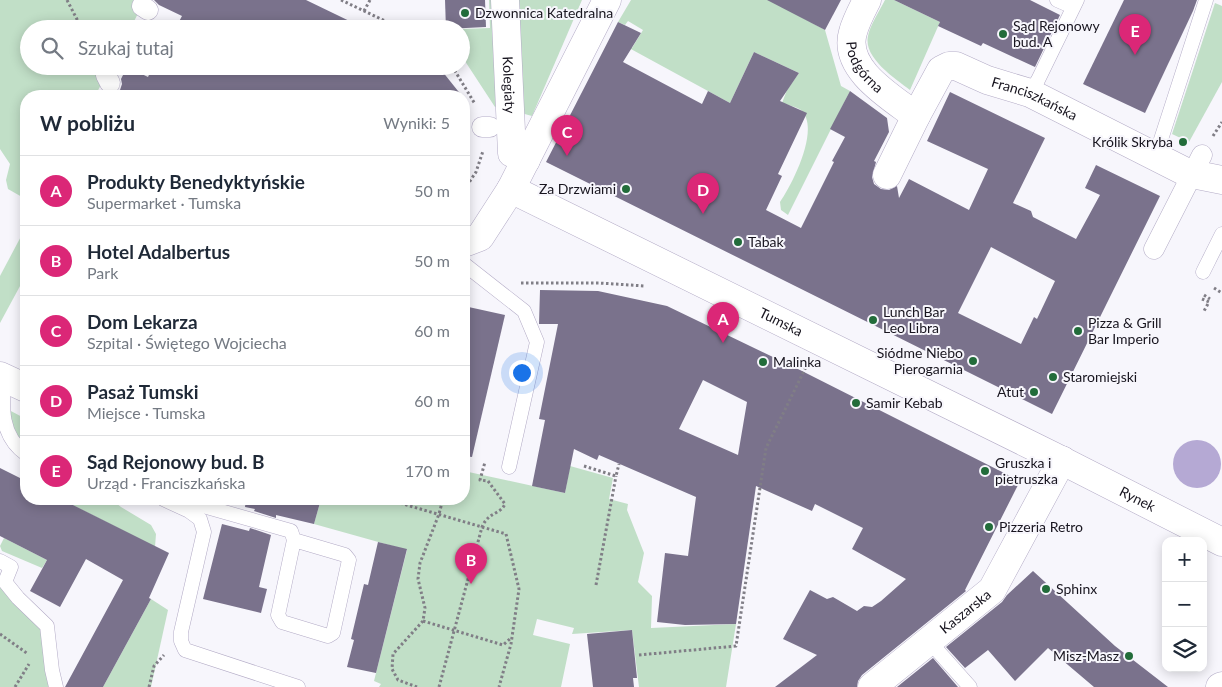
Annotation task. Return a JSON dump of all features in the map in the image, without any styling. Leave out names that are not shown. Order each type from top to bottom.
[{"type":"street","name":"Kolegiaty","points":[[505,0],[512,153],[526,160]]},
{"type":"street","points":[[470,241],[480,237],[511,188],[607,0]]},
{"type":"street","name":"Podgórna","points":[[867,0],[852,32],[851,46],[855,60],[865,77],[916,116]]},
{"type":"street","name":"Franciszkańska","points":[[916,116],[942,70],[949,66],[956,66],[987,80],[1030,93],[1155,158],[1197,165],[1222,180]]},
{"type":"street","points":[[888,175],[916,116]]},
{"type":"street","points":[[1154,249],[1197,165]]},
{"type":"street","name":"Tumska","points":[[511,188],[1057,458]]},
{"type":"street","name":"Rynek","points":[[1057,458],[1222,542]]},
{"type":"street","name":"Kaszarska","points":[[872,687],[992,590],[1057,458]]},
{"type":"lane","points":[[1030,93],[1075,4],[1057,0]]},
{"type":"lane","points":[[1155,158],[1206,0]]},
{"type":"lane","points":[[1203,272],[1222,234]]},
{"type":"lane","points":[[470,269],[524,311],[537,342],[509,467]]},
{"type":"lane","points":[[10,380],[2,405],[6,431],[12,442],[20,449]]},
{"type":"lane","points":[[182,505],[200,520],[204,532],[180,632],[180,641],[186,650],[298,687]]},
{"type":"lane","points":[[195,505],[291,531],[294,540],[278,615],[282,622],[328,636],[333,633],[349,560],[345,555],[294,540]]},
{"type":"lane","points":[[0,562],[12,567],[6,582],[18,598],[47,626],[56,687]]},
{"type":"lane","points":[[929,641],[970,687]]},
{"type":"path","points":[[67,0],[77,20]]},
{"type":"path","points":[[341,0],[383,20]]},
{"type":"path","points":[[364,11],[370,0]]},
{"type":"path","points":[[457,75],[466,90]]},
{"type":"path","points":[[470,98],[484,122],[485,146],[476,172],[470,181]]},
{"type":"path","points":[[486,282],[599,283],[653,287]]},
{"type":"path","points":[[1204,311],[1209,302],[1203,297],[1210,299]]},
{"type":"path","points":[[639,654],[736,646],[766,448],[794,387],[807,366],[805,361]]},
{"type":"path","points":[[439,687],[482,527],[486,518],[503,508],[505,504],[488,482],[480,480],[485,462]]},
{"type":"path","points":[[596,585],[619,464]]},
{"type":"path","points":[[584,466],[616,476]]},
{"type":"path","points":[[407,505],[506,534],[519,589],[512,638],[498,687]]},
{"type":"path","points":[[417,687],[398,680],[392,669],[393,654],[423,621],[425,608],[418,579],[420,563],[441,505]]},
{"type":"path","points":[[423,621],[504,645],[508,653]]},
{"type":"path","points":[[0,634],[28,652],[30,660],[27,669],[15,687]]},
{"type":"path","points":[[504,645],[512,638]]},
{"type":"path","points":[[149,687],[154,666],[166,652]]},
{"type":"green space","points":[[0,0],[145,0],[135,20],[20,20],[20,75],[106,75],[98,90],[20,90],[20,196],[8,189],[6,180],[10,164],[0,149]]},
{"type":"green space","points":[[489,0],[492,0],[497,106],[495,107],[470,69],[470,29],[490,28]]},
{"type":"green space","points":[[516,0],[582,0],[532,116],[521,113]]},
{"type":"green space","points":[[631,0],[770,0],[825,30],[841,86],[850,91],[788,215],[781,210],[780,202],[797,170],[806,143],[808,130],[806,118],[801,110],[782,103],[787,90],[799,73],[754,52],[730,103],[629,48],[632,48],[643,30],[628,21],[625,25],[618,22]]},
{"type":"green space","points":[[885,0],[894,0],[940,22],[910,90],[889,74],[870,52],[868,36]]},
{"type":"green space","points":[[1215,3],[1222,6],[1222,82],[1189,142],[1172,134]]},
{"type":"green space","points":[[20,238],[20,286],[0,323],[0,276]]},
{"type":"green space","points":[[9,410],[20,416],[20,439],[13,433]]},
{"type":"green space","points":[[570,466],[613,478],[609,499],[628,504],[627,510],[644,553],[638,582],[652,596],[651,628],[736,624],[726,687],[639,687],[632,630],[572,634],[574,628],[537,619],[533,635],[570,644],[561,687],[379,687],[381,684],[374,681],[407,550],[314,524],[319,505],[470,505],[470,472],[565,493]]},
{"type":"green space","points":[[73,505],[118,505],[151,525],[156,534],[155,547]]},
{"type":"green space","points":[[4,538],[47,560],[42,568],[2,551],[0,546]]},
{"type":"green space","points":[[0,582],[47,626],[56,687],[0,687]]},
{"type":"green space","points":[[151,599],[168,610],[151,687],[103,687]]},
{"type":"shaded area","points":[[1192,440],[1202,440],[1214,447],[1221,459],[1221,469],[1214,481],[1202,488],[1192,488],[1184,484],[1177,477],[1173,469],[1173,459],[1177,451],[1184,444]]},
{"type":"building","points":[[154,0],[306,0],[347,20],[180,20],[182,16],[159,5]]},
{"type":"building","name":"Dzwonnica Katedralna","points":[[445,0],[485,0],[486,27],[470,28],[470,20],[446,20]]},
{"type":"building","points":[[767,0],[841,0],[825,30]]},
{"type":"building","name":"Sąd Rejonowy bud. A","points":[[894,0],[1030,0],[1060,15],[1035,67],[983,43],[981,46],[938,26],[940,22]]},
{"type":"building","points":[[1124,0],[1197,0],[1145,113],[1083,84]]},
{"type":"building","points":[[618,22],[641,33],[623,62],[702,104],[708,91],[730,103],[754,52],[799,73],[780,101],[807,113],[778,174],[782,176],[766,210],[801,228],[845,137],[830,129],[850,91],[887,118],[889,132],[874,161],[876,162],[872,177],[874,184],[881,189],[889,190],[897,186],[899,198],[909,179],[969,210],[988,169],[927,141],[950,92],[1045,138],[1013,203],[1031,211],[1033,217],[1076,239],[1100,195],[1085,188],[1096,165],[1160,196],[1052,414],[546,162]],"holes":[[[991,247],[1055,281],[1037,319],[1034,317],[1021,344],[958,313]]]},
{"type":"building","points":[[123,75],[144,75],[148,77],[149,75],[445,75],[457,90],[120,90]]},
{"type":"building","points":[[540,290],[598,291],[667,306],[800,370],[1020,481],[966,591],[862,675],[857,687],[775,687],[817,655],[783,639],[810,590],[827,599],[833,597],[857,611],[864,606],[872,607],[906,579],[852,549],[863,528],[815,504],[812,511],[756,486],[736,624],[685,625],[657,622],[665,553],[688,556],[696,497],[599,455],[597,460],[574,449],[565,493],[532,486],[545,420],[539,419],[558,324],[539,324]],"holes":[[[703,380],[747,402],[738,455],[679,429]]]},
{"type":"building","points":[[470,307],[505,315],[472,457],[470,457]]},
{"type":"building","points":[[0,468],[20,478],[20,505],[73,505],[169,553],[149,598],[151,599],[103,687],[65,687],[123,580],[86,559],[60,607],[30,591],[47,560],[0,536]]},
{"type":"building","points":[[245,505],[319,505],[314,524],[276,515],[276,518],[245,507]]},
{"type":"building","points":[[222,524],[249,531],[250,528],[271,535],[259,587],[267,589],[261,613],[203,599]]},
{"type":"building","points":[[378,542],[407,549],[376,673],[347,667],[354,640],[351,639],[364,584],[368,585]]},
{"type":"building","points":[[1033,571],[1115,646],[1168,687],[1094,687],[1048,648],[1015,681],[988,650],[965,668],[946,647],[1002,602]]},
{"type":"building","points":[[632,630],[637,678],[633,678],[634,687],[593,687],[587,634]]},
{"type":"building","points":[[933,658],[958,687],[897,687]]},
{"type":"place","name":"Dzwonnica Katedralna","points":[[465,13]]},
{"type":"place","name":"Sąd Rejonowy bud. A","points":[[1003,34]]},
{"type":"place","name":"Sąd Rejonowy bud. B","points":[[1135,55]]},
{"type":"place","name":"Królik Skryba","points":[[1183,142]]},
{"type":"place","name":"Dom Lekarza","points":[[567,156]]},
{"type":"place","name":"Za Drzwiami","points":[[626,189]]},
{"type":"place","name":"Pasaż Tumski","points":[[703,214]]},
{"type":"place","name":"Tabak","points":[[738,242]]},
{"type":"place","name":"Lunch Bar Leo Libra","points":[[873,320]]},
{"type":"place","name":"Pizza & Grill Bar Imperio","points":[[1078,331]]},
{"type":"place","name":"Produkty Benedyktyńskie","points":[[723,343]]},
{"type":"place","name":"Siódme Niebo Pierogarnia","points":[[973,361]]},
{"type":"place","name":"Malinka","points":[[763,362]]},
{"type":"place","name":"Staromiejski","points":[[1053,377]]},
{"type":"place","name":"Atut","points":[[1034,392]]},
{"type":"place","name":"Samir Kebab","points":[[856,403]]},
{"type":"place","name":"Gruszka i pietruszka","points":[[985,471]]},
{"type":"place","name":"Pizzeria Retro","points":[[989,527]]},
{"type":"place","name":"Hotel Adalbertus","points":[[471,584]]},
{"type":"place","name":"Sphinx","points":[[1046,589]]},
{"type":"place","name":"Misz-Masz","points":[[1129,656]]}]
